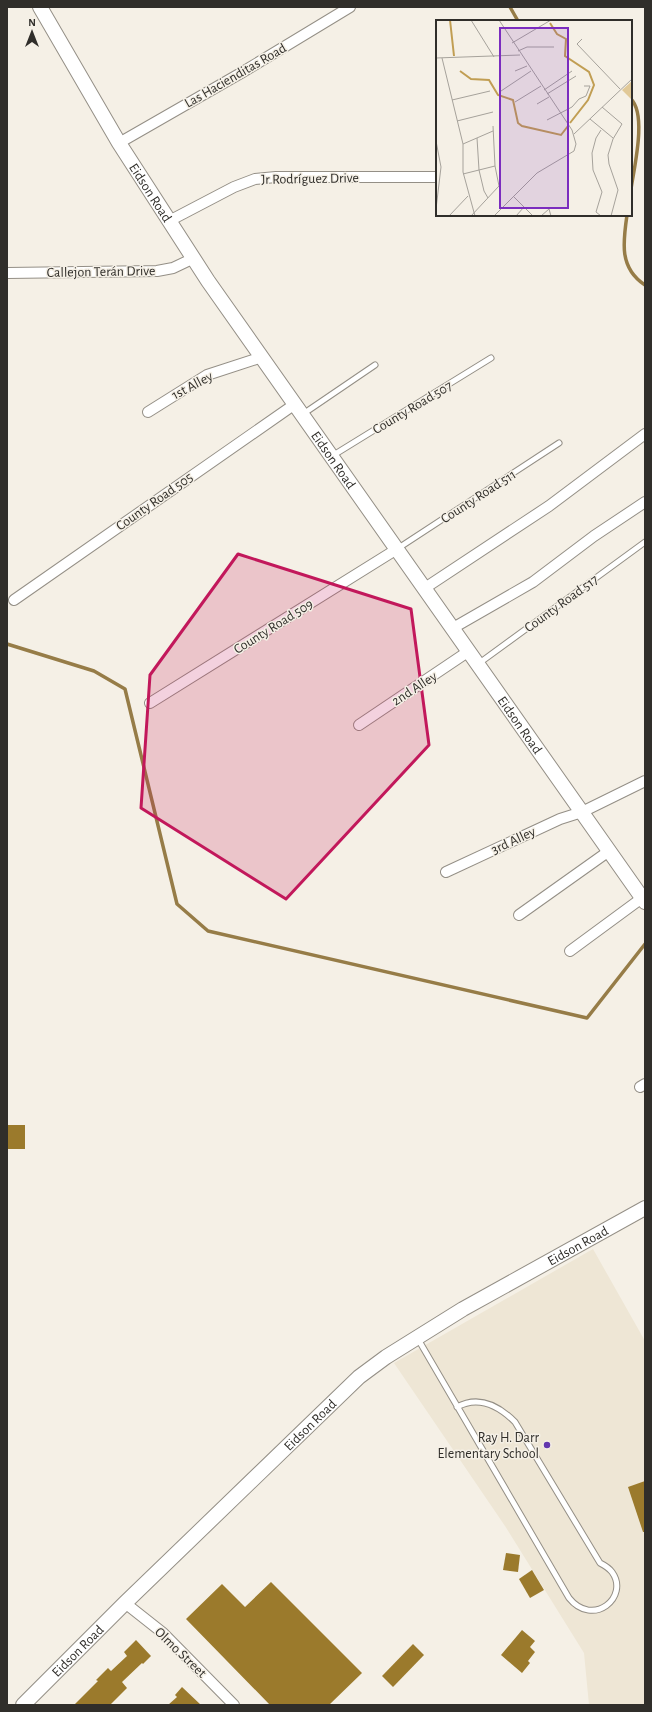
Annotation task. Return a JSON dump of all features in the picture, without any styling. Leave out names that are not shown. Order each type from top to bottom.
[{"type":"street","name":"Eidson Road","points":[[40,7],[119,143],[169,221],[262,357],[643,900]]},
{"type":"street","name":"Las Hacienditas Road","points":[[119,143],[241,73],[350,7]]},
{"type":"street","name":"Jr Rodríguez Drive","points":[[169,221],[234,187],[255,179],[276,177],[436,177]]},
{"type":"street","name":"Callejon Terán Drive","points":[[7,273],[157,271],[173,268],[194,258]]},
{"type":"street","name":"1st Alley","points":[[148,412],[207,375],[262,357]]},
{"type":"street","name":"County Road 505","points":[[14,600],[299,409]]},
{"type":"street","points":[[425,588],[549,506],[645,434]]},
{"type":"street","points":[[453,628],[533,582],[594,536],[645,502]]},
{"type":"street","name":"County Road 509","points":[[150,703],[397,549]]},
{"type":"street","name":"2nd Alley","points":[[358,725],[469,651]]},
{"type":"street","name":"3rd Alley","points":[[446,872],[560,819],[582,812],[645,780]]},
{"type":"street","points":[[519,915],[609,851]]},
{"type":"street","points":[[570,951],[643,900]]},
{"type":"street","name":"Eidson Road","points":[[23,1705],[125,1602],[359,1377],[386,1357],[463,1309],[645,1208]]},
{"type":"street","name":"Olmo Street","points":[[125,1602],[163,1633],[234,1705]]},
{"type":"lane","name":"County Road 507","points":[[332,456],[491,358]]},
{"type":"lane","points":[[299,409],[375,365]]},
{"type":"lane","name":"County Road 511","points":[[397,549],[559,443]]},
{"type":"lane","name":"County Road 517","points":[[478,664],[645,542]]},
{"type":"lane","points":[[417,1338],[457,1407],[569,1598],[574,1604],[585,1610],[597,1610],[611,1602],[615,1595],[616,1583],[612,1571],[600,1562],[515,1422],[494,1406],[483,1402],[472,1401],[457,1407]]},
{"type":"highlighted area","points":[[238,554],[411,609],[429,745],[286,899],[141,808],[150,675]]},
{"type":"shaded area","name":"Ray H. Darr Elementary School","points":[[593,1249],[645,1341],[645,1705],[589,1705],[584,1653],[505,1526],[394,1363]]},
{"type":"building","points":[[7,1125],[25,1125],[25,1149],[7,1149]]},
{"type":"building","points":[[645,1481],[645,1532],[643,1532],[628,1487]]},
{"type":"building","points":[[506,1553],[520,1555],[518,1572],[503,1570]]},
{"type":"building","points":[[532,1570],[544,1590],[530,1598],[519,1579]]},
{"type":"building","points":[[271,1582],[362,1673],[329,1705],[270,1705],[186,1619],[222,1584],[245,1607]]},
{"type":"building","points":[[522,1630],[535,1641],[530,1647],[535,1652],[528,1661],[530,1663],[522,1673],[501,1655]]},
{"type":"building","points":[[136,1640],[151,1656],[122,1682],[127,1688],[110,1705],[74,1705],[98,1681],[96,1680],[108,1668],[111,1671],[127,1656],[124,1652]]},
{"type":"building","points":[[413,1644],[424,1655],[393,1687],[382,1676]]},
{"type":"building","points":[[182,1687],[201,1705],[168,1705],[177,1697],[175,1695]]},
{"type":"waterway","points":[[510,7],[517,20]]},
{"type":"waterway","points":[[632,101],[636,107],[639,129],[637,156],[632,184]]},
{"type":"waterway","points":[[627,216],[624,245],[627,262],[631,271],[645,285]]},
{"type":"waterway","points":[[7,644],[94,671],[125,689],[177,904],[208,931],[587,1018],[645,944]]},
{"type":"place","name":"Ray H. Darr Elementary School","points":[[547,1445]]}]
